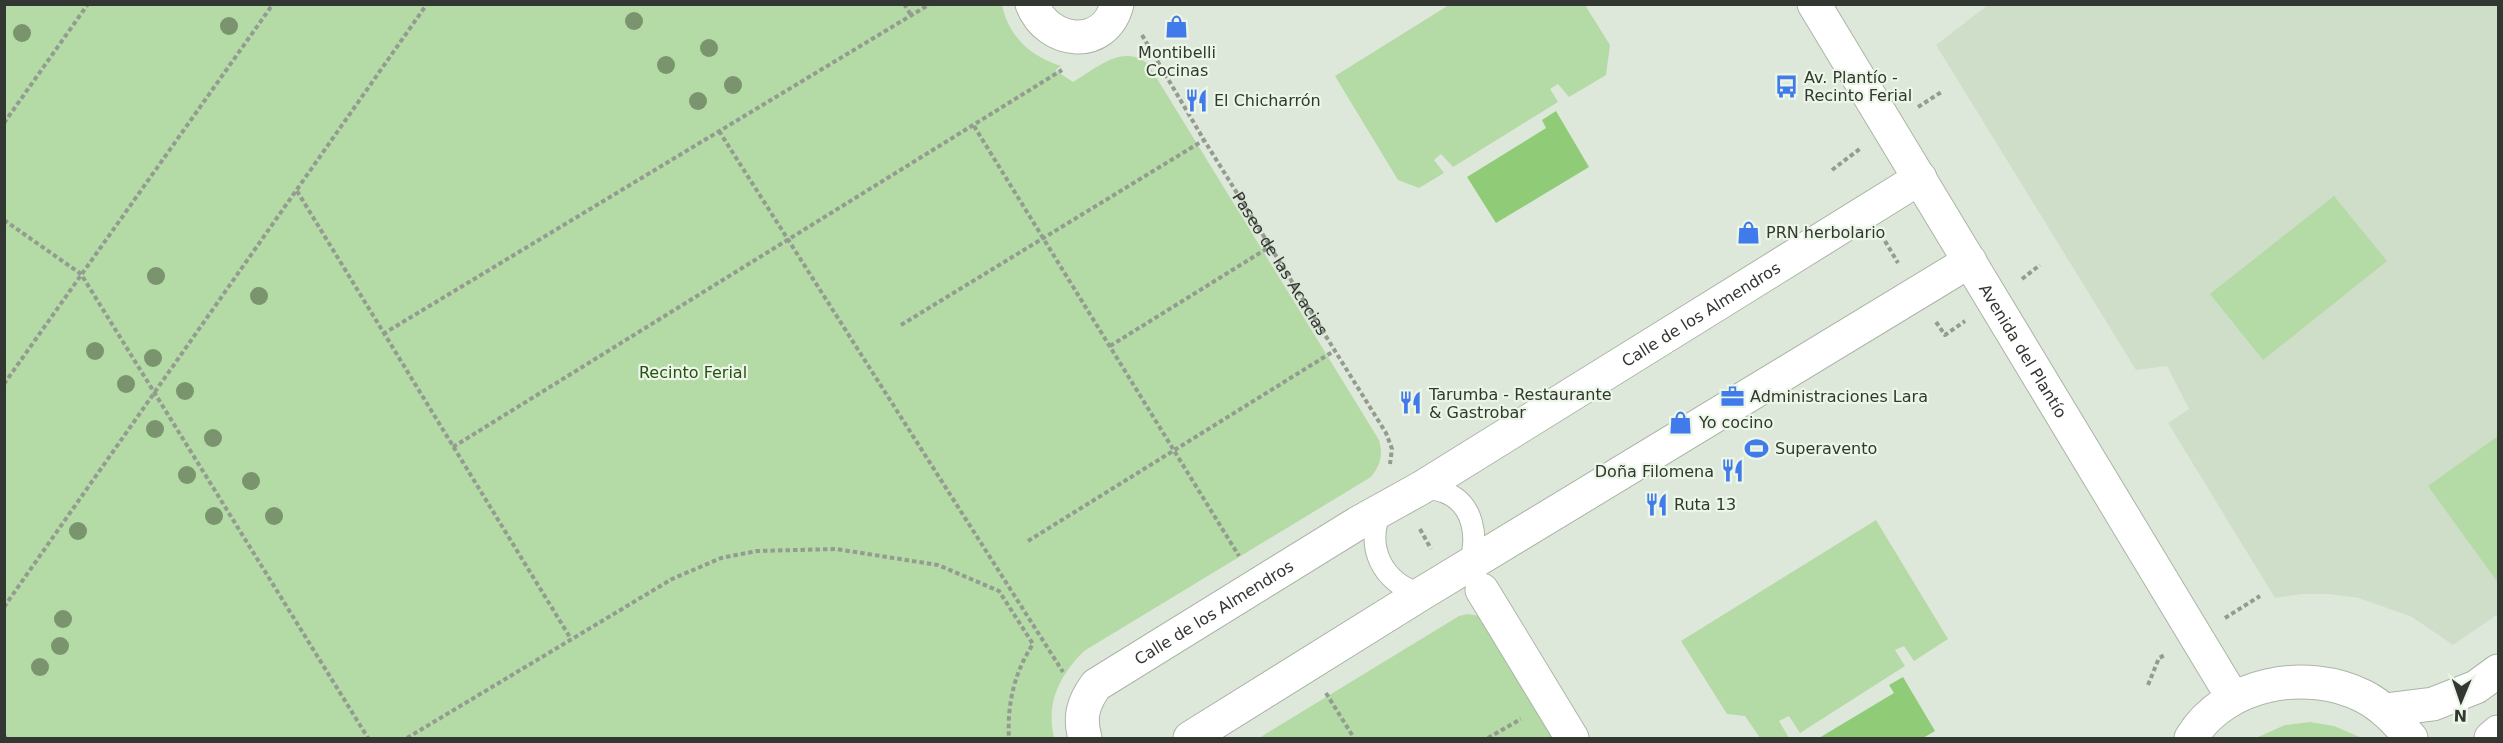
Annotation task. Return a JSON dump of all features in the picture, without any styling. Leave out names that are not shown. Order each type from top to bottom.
[{"type":"street","points":[[1032,4],[1037,17],[1046,27],[1072,38],[1098,31],[1108,22],[1117,4]]},
{"type":"street","name":"Avenida del Plantío","points":[[1814,4],[2233,698]]},
{"type":"street","name":"Calle de los Almendros","points":[[1085,738],[1082,709],[1086,698],[1096,685],[1920,178]]},
{"type":"street","points":[[1190,738],[1421,594],[1475,578],[1917,292],[1970,261]]},
{"type":"street","points":[[1475,578],[1572,738]]},
{"type":"street","points":[[2385,710],[2433,704],[2476,687],[2499,671]]},
{"type":"street","points":[[2191,738],[2209,717],[2233,698],[2248,691],[2290,681],[2316,681],[2363,696],[2385,710],[2411,738]]},
{"type":"street","points":[[2491,738],[2499,732]]},
{"type":"lane","points":[[1421,594],[1402,588],[1387,574],[1377,557],[1375,528],[1402,498],[1444,492],[1467,511],[1473,525],[1475,540],[1475,578]]},
{"type":"path","points":[[4,123],[88,4]]},
{"type":"path","points":[[4,384],[273,4]]},
{"type":"path","points":[[4,607],[427,4]]},
{"type":"path","points":[[904,4],[911,15]]},
{"type":"path","points":[[383,334],[930,4]]},
{"type":"path","name":"Paseo de las Acacias","points":[[1140,32],[1204,140],[1386,433],[1392,449],[1389,477],[1402,498]]},
{"type":"path","points":[[453,447],[1067,68]]},
{"type":"path","points":[[974,126],[1244,565]]},
{"type":"path","points":[[719,131],[1068,681]]},
{"type":"path","points":[[901,325],[1204,140]]},
{"type":"path","points":[[297,191],[571,639]]},
{"type":"path","points":[[1866,211],[1944,335]]},
{"type":"path","points":[[4,220],[81,274],[368,738]]},
{"type":"path","points":[[1110,345],[1270,246]]},
{"type":"path","points":[[1028,541],[1334,351]]},
{"type":"path","points":[[407,738],[672,579],[721,558],[757,552],[836,549],[938,565],[999,591],[1033,644],[1014,682],[1007,712],[1009,738]]},
{"type":"path","points":[[1322,687],[1354,738]]},
{"type":"shaded area","points":[[1988,5],[2498,5],[2498,614],[2453,645],[2412,617],[2359,598],[2329,594],[2302,594],[2275,598],[2168,423],[2189,409],[2167,366],[2136,370],[1936,45]]},
{"type":"shaded area","points":[[1556,111],[1589,167],[1496,223],[1467,177],[1546,128],[1542,120]]},
{"type":"shaded area","points":[[1903,677],[1935,731],[1923,738],[1819,738],[1894,693],[1889,685]]},
{"type":"green space","name":"Recinto Ferial","points":[[4,5],[1002,5],[1010,27],[1022,44],[1040,57],[1061,66],[1055,70],[1073,82],[1109,60],[1119,57],[1138,58],[1148,64],[1379,440],[1381,455],[1379,464],[1371,477],[1084,651],[1061,680],[1053,702],[1054,738],[5,738]]},
{"type":"green space","points":[[1449,5],[1585,5],[1610,45],[1606,75],[1569,97],[1558,84],[1550,89],[1558,102],[1453,167],[1441,154],[1434,160],[1444,173],[1419,188],[1398,180],[1335,76]]},
{"type":"green space","points":[[2334,196],[2387,261],[2263,360],[2210,294]]},
{"type":"green space","points":[[2498,436],[2498,578],[2496,580],[2428,486]]},
{"type":"green space","points":[[1876,520],[1948,639],[1914,661],[1904,646],[1895,650],[1905,666],[1800,733],[1789,716],[1779,721],[1789,738],[1760,738],[1745,716],[1727,714],[1681,641]]},
{"type":"green space","points":[[1468,614],[1485,617],[1560,738],[1259,738],[1459,616]]},
{"type":"green space","points":[[2310,722],[2334,726],[2362,738],[2256,738],[2285,725]]},
{"type":"place","name":"Montibelli Cocinas","points":[[1177,27]]},
{"type":"place","name":"Av. Plantío - Recinto Ferial","points":[[1786,86]]},
{"type":"place","name":"El Chicharrón","points":[[1196,100]]},
{"type":"place","name":"PRN herbolario","points":[[1748,232]]},
{"type":"place","name":"Administraciones Lara","points":[[1732,396]]},
{"type":"place","name":"Tarumba - Restaurante & Gastrobar","points":[[1411,403]]},
{"type":"place","name":"Yo cocino","points":[[1681,422]]},
{"type":"place","name":"Superavento","points":[[1757,448]]},
{"type":"place","name":"Doña Filomena","points":[[1732,471]]},
{"type":"place","name":"Ruta 13","points":[[1656,504]]}]
